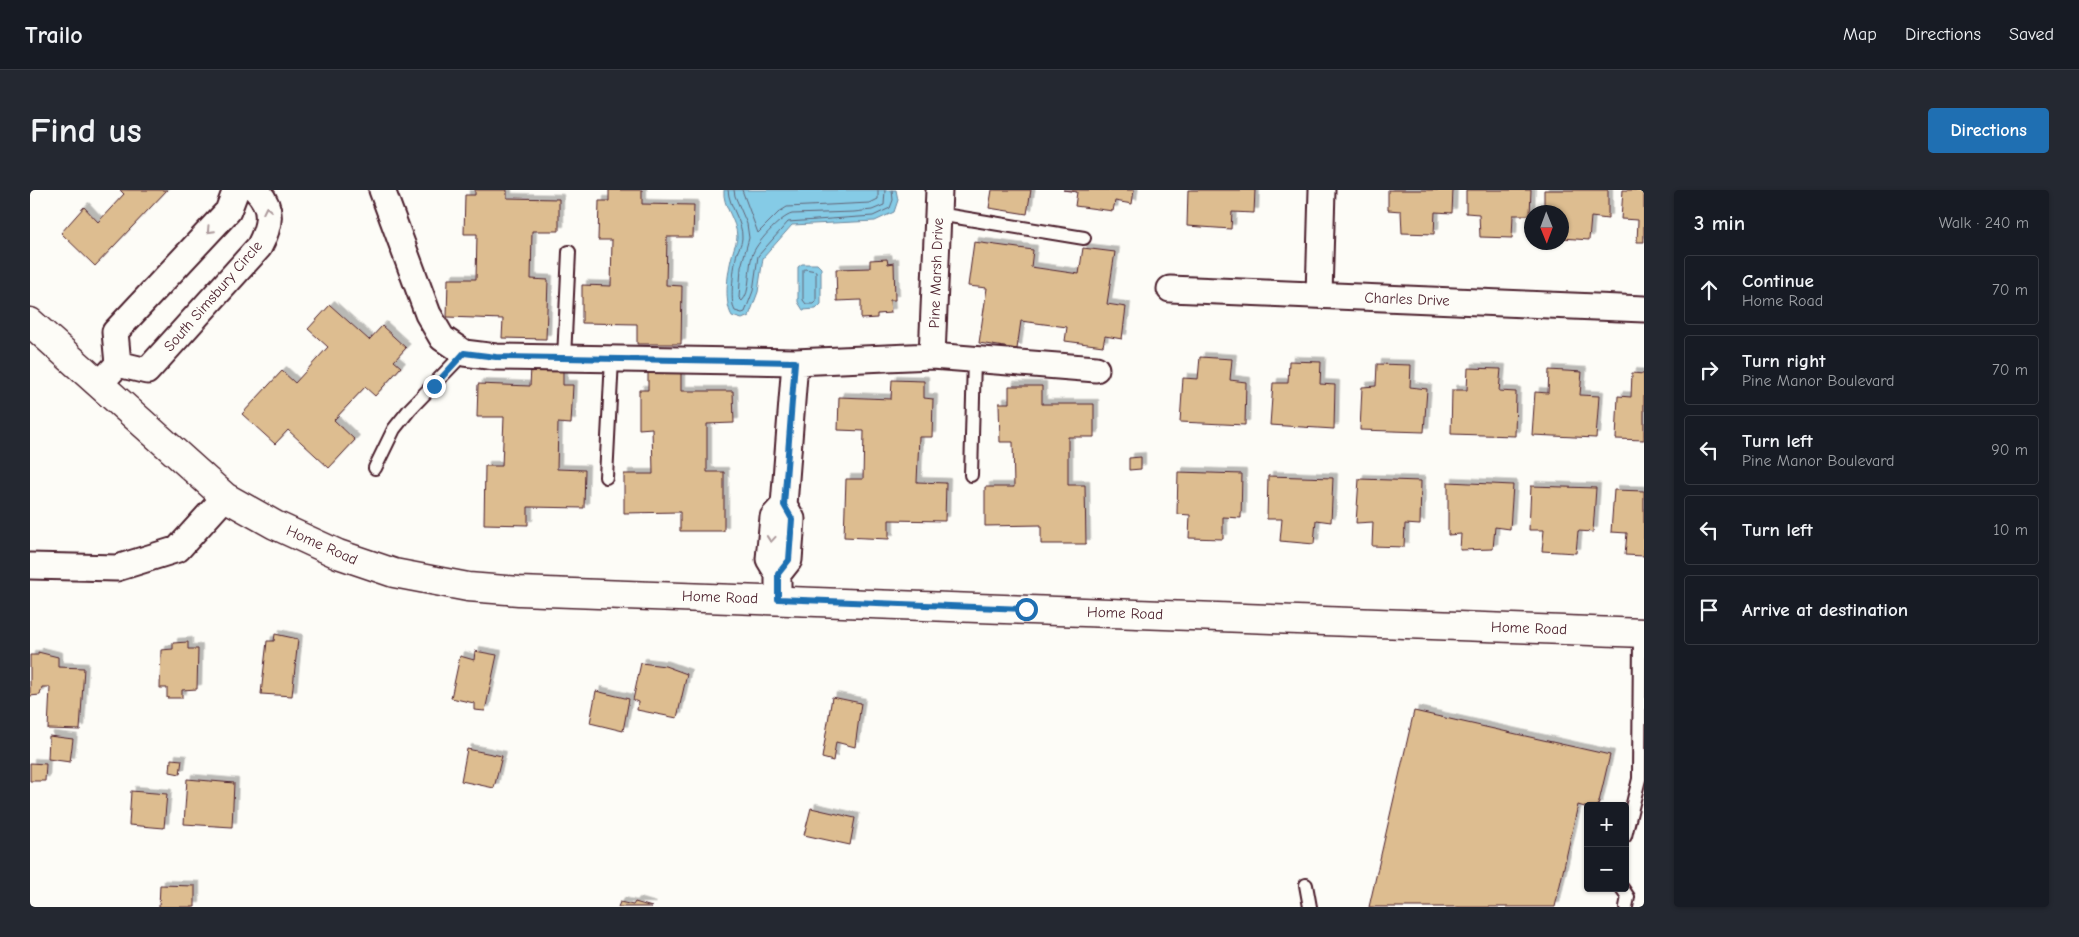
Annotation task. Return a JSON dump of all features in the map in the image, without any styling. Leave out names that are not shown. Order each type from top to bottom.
[{"type":"street","points":[[100,384],[118,364],[115,332],[228,210],[236,190]]},
{"type":"street","name":"South Simsbury Circle","points":[[118,364],[147,370],[259,247],[265,236],[269,218],[265,199],[256,190]]},
{"type":"street","points":[[382,190],[428,314],[442,338],[464,353],[496,357],[795,362],[932,356],[1096,369]]},
{"type":"street","points":[[1319,295],[1322,190]]},
{"type":"street","name":"Pine Marsh Drive","points":[[932,356],[939,202]]},
{"type":"street","name":"Charles Drive","points":[[1170,288],[1644,309]]},
{"type":"street","name":"Home Road","points":[[30,322],[226,497],[275,525],[338,554],[394,573],[440,582],[519,591],[778,586],[1642,633]]},
{"type":"street","points":[[778,586],[769,559],[773,517],[784,505],[795,362]]},
{"type":"street","points":[[30,566],[118,568],[178,549],[226,497]]},
{"type":"lane","points":[[939,202],[1084,238]]},
{"type":"lane","points":[[564,358],[569,252]]},
{"type":"lane","points":[[376,468],[394,429],[410,409],[464,353]]},
{"type":"lane","points":[[606,477],[612,359]]},
{"type":"lane","points":[[971,475],[974,359]]},
{"type":"lane","points":[[1629,820],[1639,779],[1642,633]]},
{"type":"lane","points":[[1306,885],[1310,907]]},
{"type":"lane","points":[[1625,892],[1628,897],[1626,907]]},
{"type":"water","points":[[724,190],[896,190],[898,200],[894,212],[875,221],[792,225],[763,258],[758,292],[749,316],[742,319],[732,316],[729,310],[727,285],[729,267],[737,237],[735,225],[725,202]]},
{"type":"water","points":[[802,264],[817,264],[821,268],[821,304],[816,309],[803,310],[798,302],[798,267]]},
{"type":"building","points":[[120,190],[167,190],[95,266],[61,233],[84,207],[98,222],[124,194]]},
{"type":"building","points":[[475,190],[507,190],[507,198],[559,199],[559,231],[532,231],[531,279],[548,280],[546,339],[502,338],[503,319],[447,317],[448,279],[476,279],[477,234],[464,234],[465,195],[475,195]]},
{"type":"building","points":[[609,190],[642,190],[642,204],[694,205],[693,237],[667,237],[666,285],[682,286],[681,344],[637,344],[637,324],[582,323],[582,285],[611,286],[612,240],[598,240],[599,201],[609,201]]},
{"type":"building","points":[[992,190],[1031,190],[1027,214],[989,208]]},
{"type":"building","points":[[1063,190],[1134,190],[1132,204],[1115,201],[1113,211],[1075,206],[1077,192]]},
{"type":"building","points":[[1188,190],[1255,190],[1254,213],[1232,212],[1231,229],[1187,226]]},
{"type":"building","points":[[1388,190],[1453,190],[1452,213],[1435,212],[1434,234],[1402,233],[1401,211],[1388,210]]},
{"type":"building","points":[[1466,190],[1531,190],[1530,205],[1524,205],[1524,215],[1513,215],[1512,238],[1480,237],[1479,214],[1466,213]]},
{"type":"building","points":[[1544,190],[1608,190],[1608,219],[1591,217],[1589,240],[1569,239],[1569,205],[1544,205]]},
{"type":"building","points":[[1623,190],[1644,190],[1644,242],[1637,242],[1638,220],[1621,219]]},
{"type":"building","points":[[974,242],[1033,250],[1031,267],[1079,274],[1083,248],[1115,252],[1107,304],[1126,307],[1122,339],[1105,336],[1103,346],[1065,341],[1067,327],[1021,321],[1017,349],[979,343],[987,288],[968,286]]},
{"type":"building","points":[[887,259],[888,264],[894,263],[895,300],[890,300],[891,313],[877,314],[877,318],[861,319],[861,300],[837,301],[836,269],[870,268],[870,260]]},
{"type":"building","points":[[330,305],[369,340],[382,326],[406,348],[394,361],[401,367],[375,396],[365,387],[334,420],[355,440],[329,468],[288,430],[275,444],[242,414],[282,371],[295,383],[328,347],[308,329]]},
{"type":"building","points":[[1200,357],[1232,359],[1230,380],[1246,382],[1245,425],[1180,422],[1183,378],[1198,379]]},
{"type":"building","points":[[1289,361],[1321,362],[1320,384],[1335,385],[1334,429],[1270,425],[1273,383],[1288,383]]},
{"type":"building","points":[[1377,364],[1411,365],[1410,387],[1427,389],[1424,432],[1360,430],[1362,387],[1376,386]]},
{"type":"building","points":[[531,367],[563,368],[563,385],[573,385],[571,424],[558,423],[557,469],[585,470],[584,508],[528,507],[528,525],[484,524],[485,466],[502,466],[504,417],[477,417],[478,384],[530,386]]},
{"type":"building","points":[[1468,368],[1501,369],[1499,391],[1516,392],[1515,436],[1451,434],[1452,390],[1467,390]]},
{"type":"building","points":[[1549,370],[1582,372],[1580,395],[1599,396],[1596,438],[1532,435],[1535,392],[1548,393]]},
{"type":"building","points":[[648,372],[681,372],[681,391],[733,391],[734,423],[707,424],[707,472],[724,472],[724,531],[680,531],[680,512],[624,513],[624,474],[653,474],[652,428],[639,429],[639,390],[648,390]]},
{"type":"building","points":[[1632,373],[1644,374],[1644,440],[1616,439],[1618,396],[1631,397]]},
{"type":"building","points":[[892,380],[924,381],[924,398],[933,399],[932,437],[919,437],[917,482],[946,483],[945,521],[889,520],[889,539],[844,537],[846,479],[863,479],[864,431],[838,430],[839,397],[891,399]]},
{"type":"building","points":[[1009,386],[1042,386],[1042,404],[1094,404],[1094,437],[1068,437],[1068,485],[1085,485],[1086,544],[1041,544],[1041,525],[985,526],[985,487],[1014,487],[1013,442],[1000,442],[999,403],[1009,403]]},
{"type":"building","points":[[1141,457],[1141,469],[1129,470],[1129,458]]},
{"type":"building","points":[[1178,472],[1242,474],[1241,518],[1223,517],[1223,539],[1189,538],[1190,515],[1177,514]]},
{"type":"building","points":[[1268,476],[1333,478],[1331,522],[1316,520],[1314,544],[1280,541],[1282,519],[1267,519]]},
{"type":"building","points":[[1359,479],[1421,481],[1420,525],[1405,524],[1404,547],[1372,546],[1373,522],[1356,523]]},
{"type":"building","points":[[1448,482],[1513,485],[1510,529],[1495,527],[1493,549],[1460,550],[1461,534],[1448,535]]},
{"type":"building","points":[[1531,486],[1596,488],[1593,532],[1578,531],[1576,553],[1542,551],[1544,530],[1529,530]]},
{"type":"building","points":[[1614,490],[1644,491],[1644,556],[1625,555],[1627,533],[1611,532]]},
{"type":"building","points":[[275,634],[298,639],[292,696],[261,694],[267,641],[274,641]]},
{"type":"building","points":[[188,642],[188,649],[198,649],[197,689],[182,690],[182,698],[167,698],[167,688],[160,688],[161,650],[173,649],[173,643]]},
{"type":"building","points":[[475,651],[497,655],[485,711],[474,710],[474,703],[451,698],[460,656],[474,660]]},
{"type":"building","points":[[38,652],[58,657],[58,667],[84,668],[80,730],[48,729],[50,687],[42,687],[40,695],[30,696],[30,655],[38,655]]},
{"type":"building","points":[[641,663],[665,666],[687,674],[677,718],[637,710],[638,702],[633,700]]},
{"type":"building","points":[[596,691],[629,699],[623,731],[590,723]]},
{"type":"building","points":[[832,697],[861,703],[855,747],[836,742],[833,761],[822,758]]},
{"type":"building","points":[[1414,711],[1610,755],[1599,802],[1584,802],[1584,807],[1578,805],[1555,907],[1369,907]]},
{"type":"building","points":[[49,736],[73,739],[70,762],[48,759]]},
{"type":"building","points":[[467,749],[502,756],[494,788],[461,781]]},
{"type":"building","points":[[171,759],[182,760],[180,774],[170,772]]},
{"type":"building","points":[[30,763],[46,764],[45,781],[30,781]]},
{"type":"building","points":[[187,779],[234,783],[232,827],[184,824]]},
{"type":"building","points":[[131,791],[167,794],[164,828],[129,825]]},
{"type":"building","points":[[811,808],[855,818],[850,845],[804,835]]},
{"type":"building","points":[[160,885],[195,886],[195,907],[159,907]]},
{"type":"building","points":[[620,902],[633,905],[635,902],[652,907],[618,907]]},
{"type":"route","points":[[434,386],[464,353],[496,357],[795,362],[784,505],[792,519],[789,560],[778,574],[778,599],[1026,609]]}]
